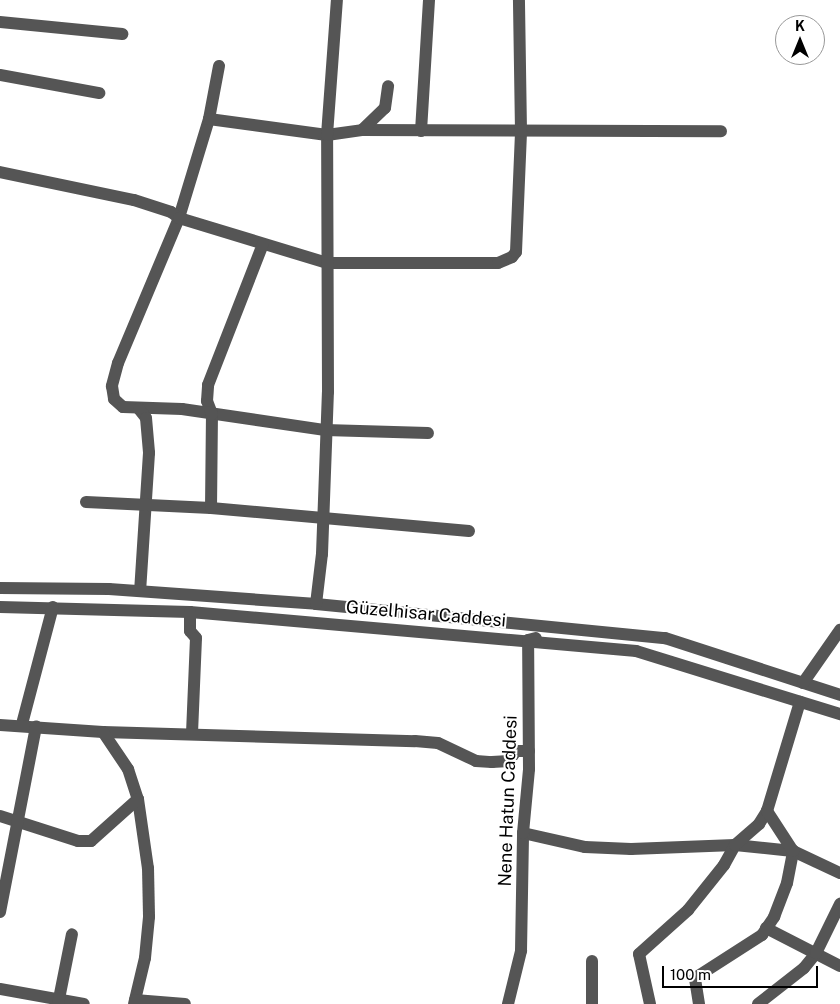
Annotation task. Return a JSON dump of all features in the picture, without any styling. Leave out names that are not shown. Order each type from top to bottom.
[{"type":"street","points":[[316,604],[323,518],[327,135],[337,0]]},
{"type":"street","points":[[421,131],[429,0]]},
{"type":"street","points":[[0,172],[134,200],[171,212],[178,218],[327,263],[498,263],[512,257],[516,252],[521,131],[518,0]]},
{"type":"street","points":[[0,22],[122,34]]},
{"type":"street","points":[[219,66],[209,119],[178,218],[118,363],[112,386],[114,399],[123,407],[212,414],[325,430],[428,433]]},
{"type":"street","points":[[0,75],[99,93]]},
{"type":"street","points":[[362,130],[385,108],[388,86]]},
{"type":"street","points":[[209,119],[327,135],[362,130],[721,131]]},
{"type":"street","points":[[211,508],[212,414],[208,401],[208,385],[263,244]]},
{"type":"street","points":[[139,409],[146,418],[148,434],[140,591]]},
{"type":"street","points":[[86,502],[211,508],[468,532]]},
{"type":"street","name":"Güzelhisar Caddesi","points":[[0,588],[140,591],[316,604],[665,638],[840,695]]},
{"type":"street","name":"Güzelhisar Caddesi","points":[[0,607],[190,612],[528,640],[636,651],[840,714]]},
{"type":"street","points":[[22,724],[53,607]]},
{"type":"street","points":[[190,612],[190,631],[196,638],[192,734]]},
{"type":"street","points":[[528,640],[570,628]]},
{"type":"street","points":[[803,683],[840,630]]},
{"type":"street","name":"Nene Hatun Caddesi","points":[[508,1004],[521,951],[523,833],[529,751],[528,640]]},
{"type":"street","points":[[650,1004],[639,954],[688,910],[724,865],[735,845],[760,824],[767,811],[800,702]]},
{"type":"street","points":[[0,725],[22,724],[103,732],[438,743],[476,761],[492,762],[509,761],[516,751],[529,751]]},
{"type":"street","points":[[0,912],[20,822],[36,726]]},
{"type":"street","points":[[103,732],[128,769],[138,799],[148,868],[150,917],[145,958],[134,1002],[186,1004]]},
{"type":"street","points":[[0,816],[78,841],[91,840],[138,799]]},
{"type":"street","points":[[699,1004],[695,978],[728,959],[766,928],[787,883],[793,851],[767,811]]},
{"type":"street","points":[[523,833],[585,847],[631,850],[735,845],[793,851],[840,873]]},
{"type":"street","points":[[758,1004],[794,977],[816,953],[840,904]]},
{"type":"street","points":[[766,928],[840,966]]},
{"type":"street","points":[[59,1001],[72,934]]},
{"type":"street","points":[[592,962],[592,1004]]},
{"type":"street","points":[[0,988],[59,1001],[84,1004]]}]
